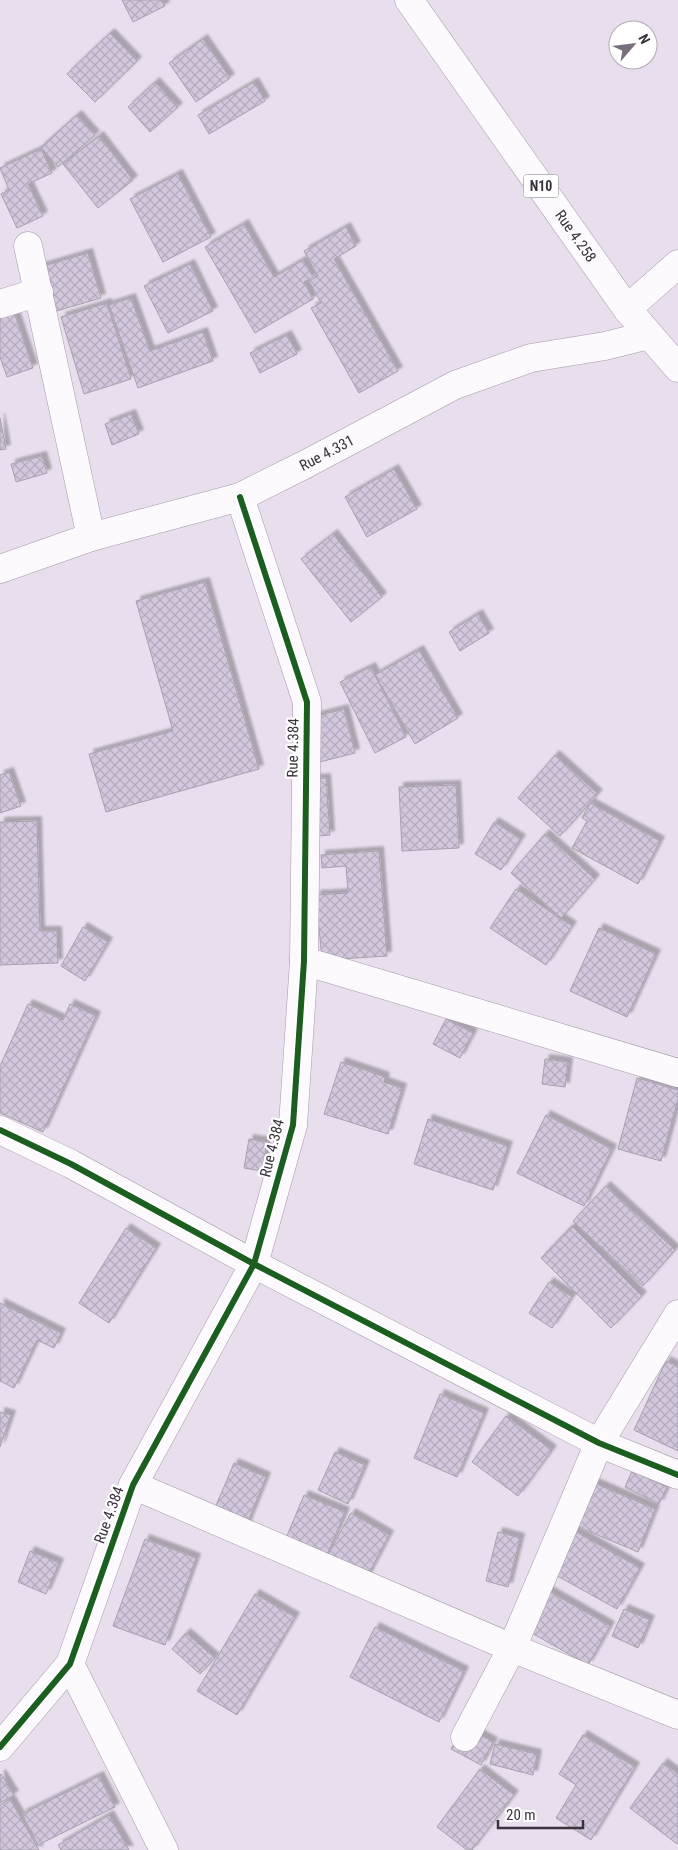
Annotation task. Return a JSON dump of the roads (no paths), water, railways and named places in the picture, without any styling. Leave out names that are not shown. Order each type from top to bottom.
[{"type":"main road","name":"Rue 4.258","points":[[409,0],[627,309],[678,368]]},
{"type":"main road","points":[[28,246],[91,537]]},
{"type":"main road","points":[[627,309],[678,264]]},
{"type":"main road","points":[[0,304],[39,292]]},
{"type":"main road","name":"Rue 4.331","points":[[0,569],[91,537],[240,497],[454,385],[531,358],[605,346],[649,335]]},
{"type":"main road","name":"Rue 4.384","points":[[0,1747],[70,1664],[133,1485],[254,1264],[293,1125],[304,961],[307,702],[240,497]]},
{"type":"main road","points":[[304,961],[678,1073]]},
{"type":"main road","points":[[0,1130],[71,1164],[254,1264],[599,1443],[678,1475]]},
{"type":"main road","points":[[466,1737],[512,1648],[599,1443],[678,1314]]},
{"type":"main road","points":[[133,1485],[512,1648],[678,1716]]},
{"type":"main road","points":[[70,1664],[164,1850]]}]
